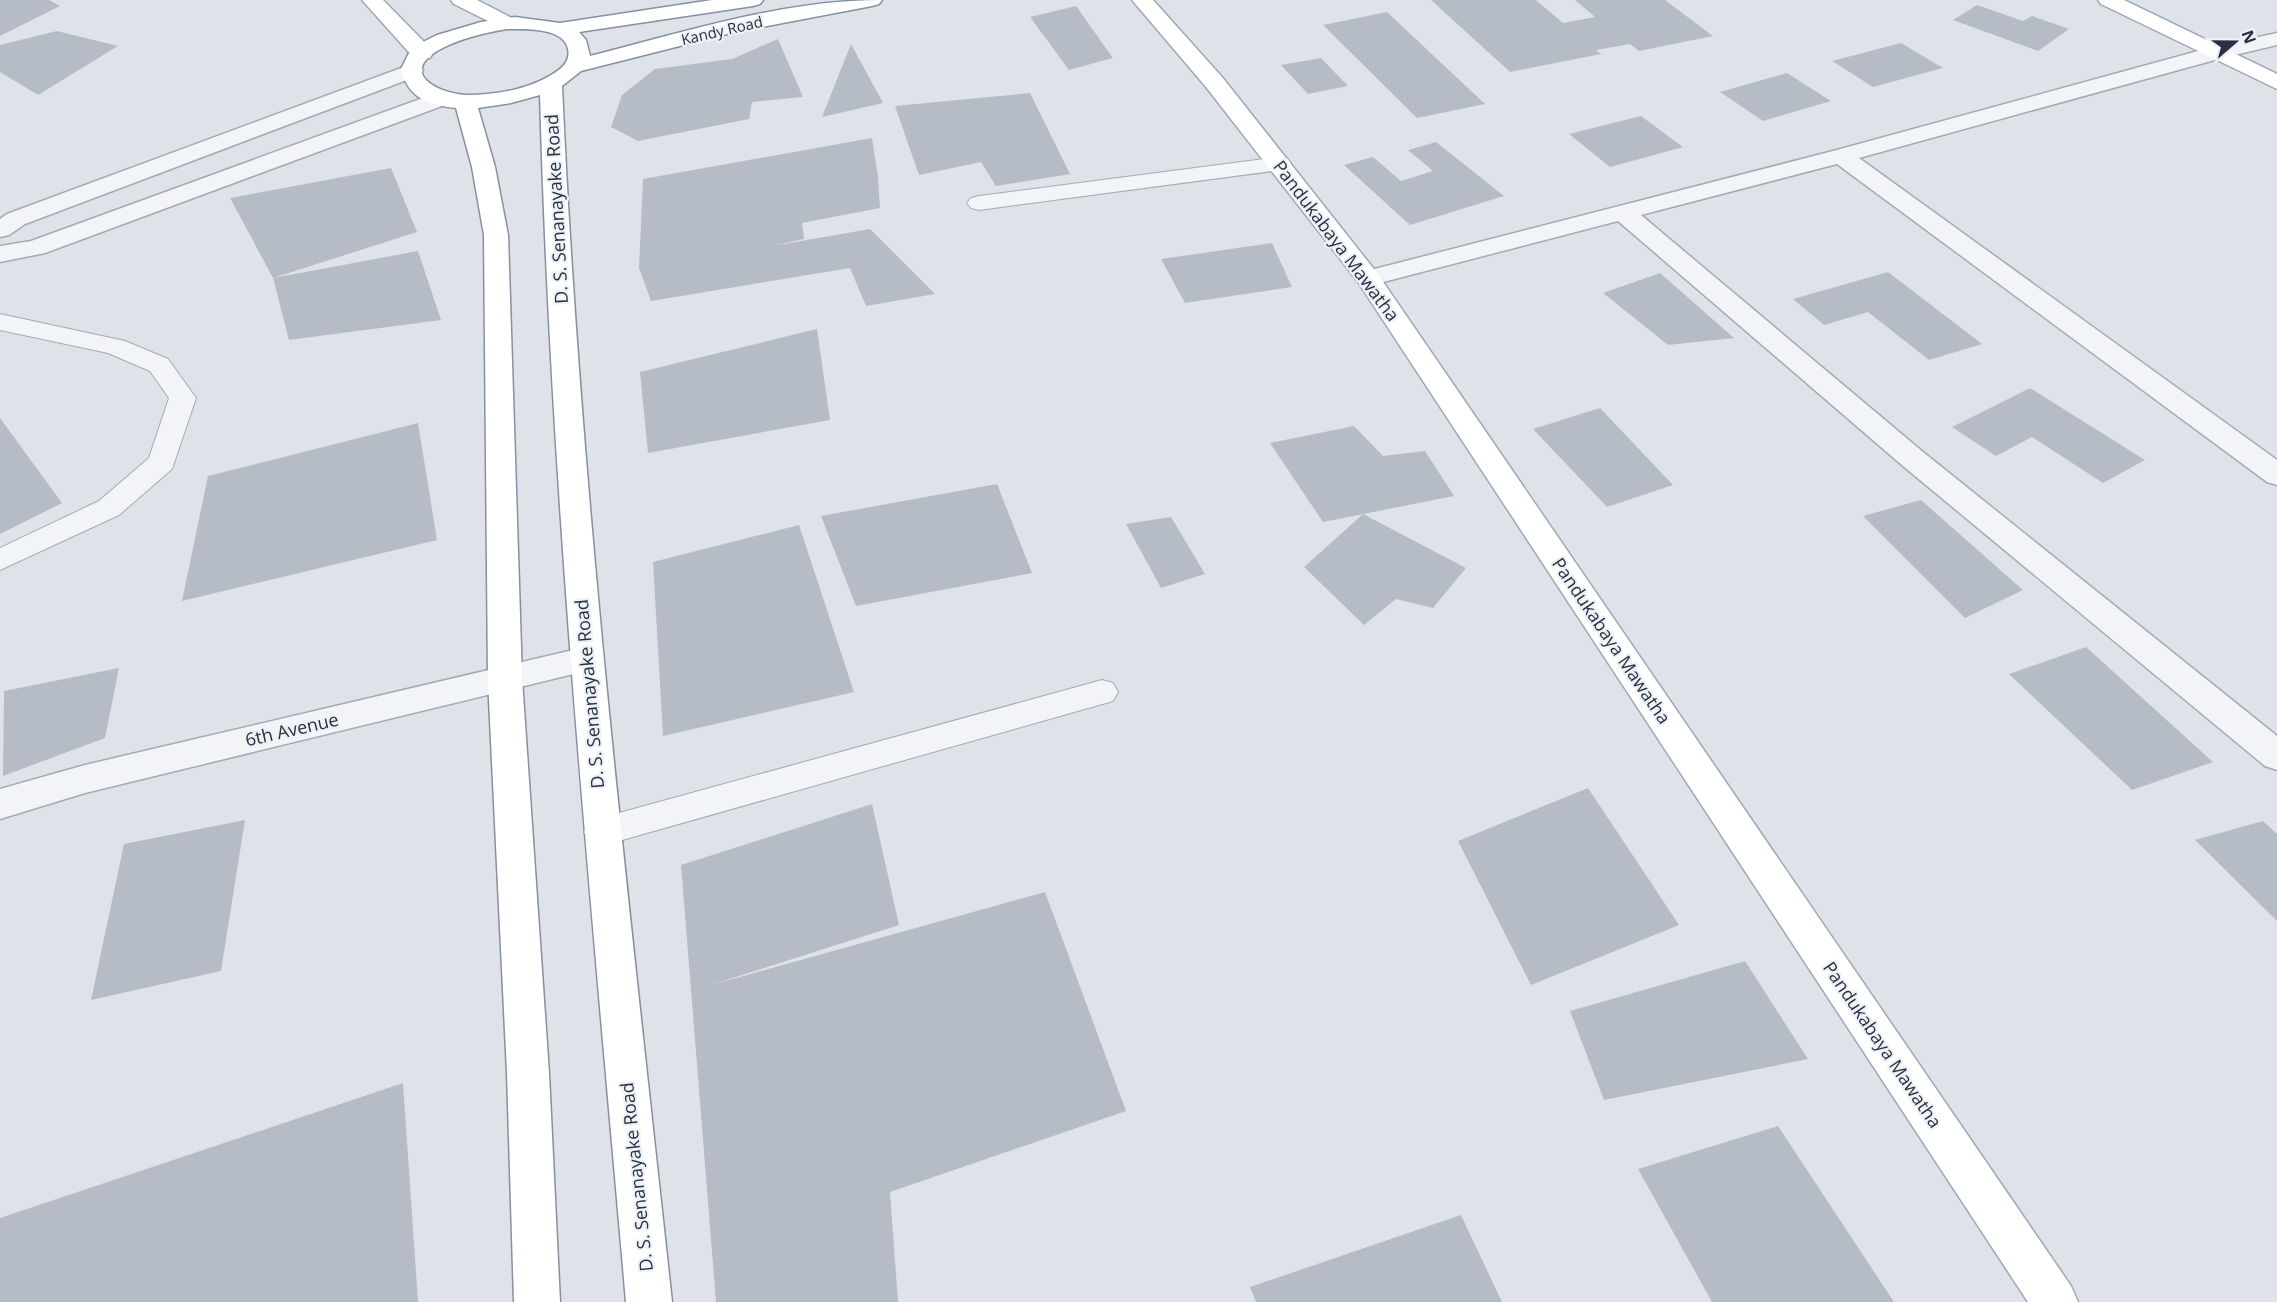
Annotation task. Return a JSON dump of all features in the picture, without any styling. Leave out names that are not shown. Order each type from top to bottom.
[{"type":"main road","points":[[372,0],[417,62]]},
{"type":"main road","points":[[461,0],[507,23]]},
{"type":"main road","name":"Kandy Road","points":[[507,23],[545,25],[560,29],[753,0]]},
{"type":"main road","name":"Kandy Road","points":[[454,100],[510,98],[562,76],[730,27],[872,0]]},
{"type":"main road","name":"Pandukabaya Mawatha","points":[[1142,0],[1214,82],[1368,278],[2055,1302]]},
{"type":"main road","points":[[2108,0],[2277,82]]},
{"type":"main road","points":[[507,23],[468,30],[450,36],[417,62],[413,79],[418,87],[454,100],[483,157],[491,194],[495,235],[505,679],[528,1073],[537,1302]]},
{"type":"main road","name":"D. S. Senanayake Road","points":[[560,29],[573,36],[579,45],[580,56],[562,76],[556,226],[586,659],[601,832],[650,1302]]},
{"type":"street","points":[[1368,278],[1841,156],[2217,53],[2277,39]]},
{"type":"street","points":[[0,230],[16,219],[417,62]]},
{"type":"street","points":[[0,254],[36,248],[454,100]]},
{"type":"street","points":[[1841,156],[2277,475]]},
{"type":"street","points":[[1624,213],[1913,459],[2277,756]]},
{"type":"street","name":"6th Avenue","points":[[0,804],[85,779],[586,659]]},
{"type":"lane","points":[[979,203],[1280,164]]},
{"type":"lane","points":[[0,322],[116,347],[159,366],[183,398],[162,462],[153,470],[110,508],[0,560]]},
{"type":"lane","points":[[601,832],[1102,692]]},
{"type":"building","points":[[0,0],[49,0],[60,6],[0,36]]},
{"type":"building","points":[[1431,0],[1536,0],[1563,23],[1595,17],[1575,0],[1665,0],[1713,36],[1639,51],[1630,44],[1596,50],[1601,54],[1510,72]]},
{"type":"building","points":[[1977,5],[2023,21],[2032,16],[2069,29],[2038,51],[1953,20]]},
{"type":"building","points":[[1076,6],[1113,58],[1069,70],[1030,17]]},
{"type":"building","points":[[1387,12],[1485,104],[1417,118],[1323,25]]},
{"type":"building","points":[[57,31],[118,46],[38,95],[0,72],[0,45]]},
{"type":"building","points":[[778,39],[803,97],[752,102],[749,119],[638,141],[611,127],[622,95],[655,69],[732,59]]},
{"type":"building","points":[[1901,43],[1943,68],[1873,87],[1832,61]]},
{"type":"building","points":[[851,44],[883,103],[822,117]]},
{"type":"building","points":[[1321,58],[1348,86],[1308,94],[1281,65]]},
{"type":"building","points":[[1787,73],[1831,101],[1763,121],[1720,92]]},
{"type":"building","points":[[1030,93],[1070,174],[996,186],[981,162],[919,175],[895,106]]},
{"type":"building","points":[[1641,116],[1683,147],[1610,167],[1569,134]]},
{"type":"building","points":[[872,138],[880,208],[802,223],[804,239],[772,246],[870,229],[935,294],[866,306],[850,268],[651,301],[639,268],[643,179]]},
{"type":"building","points":[[1436,142],[1504,196],[1410,225],[1344,165],[1373,157],[1401,181],[1433,171],[1408,150]]},
{"type":"building","points":[[391,168],[417,232],[273,278],[230,198]]},
{"type":"building","points":[[1272,243],[1292,287],[1185,303],[1161,259]]},
{"type":"building","points":[[418,251],[441,320],[289,340],[273,278]]},
{"type":"building","points":[[1888,272],[1982,344],[1929,360],[1868,312],[1824,325],[1793,299]]},
{"type":"building","points":[[1660,273],[1734,338],[1668,345],[1603,293]]},
{"type":"building","points":[[817,329],[830,420],[648,453],[640,372]]},
{"type":"building","points":[[2030,388],[2145,460],[2103,483],[2032,437],[1996,456],[1952,427]]},
{"type":"building","points":[[1600,408],[1673,485],[1607,507],[1533,429]]},
{"type":"building","points":[[0,418],[62,503],[0,534]]},
{"type":"building","points":[[418,423],[437,540],[182,601],[208,476]]},
{"type":"building","points":[[1354,426],[1383,456],[1425,451],[1454,496],[1323,522],[1270,443]]},
{"type":"building","points":[[997,484],[1032,573],[856,606],[821,516]]},
{"type":"building","points":[[1921,500],[2023,590],[1965,618],[1863,516]]},
{"type":"building","points":[[1363,514],[1466,568],[1433,608],[1396,599],[1364,625],[1304,567]]},
{"type":"building","points":[[1171,517],[1205,574],[1161,588],[1126,524]]},
{"type":"building","points":[[799,525],[854,692],[663,736],[653,562]]},
{"type":"building","points":[[2086,647],[2213,762],[2132,790],[2009,674]]},
{"type":"building","points":[[119,668],[105,738],[3,776],[4,691]]},
{"type":"building","points":[[1588,788],[1679,925],[1531,985],[1458,841]]},
{"type":"building","points":[[872,804],[899,925],[711,985],[1045,892],[1126,1111],[890,1192],[898,1302],[716,1302],[681,865]]},
{"type":"building","points":[[245,820],[221,971],[91,1000],[124,844]]},
{"type":"building","points":[[2263,821],[2277,834],[2277,921],[2195,840]]},
{"type":"building","points":[[1745,961],[1808,1059],[1604,1100],[1570,1011]]},
{"type":"building","points":[[403,1083],[418,1302],[0,1302],[0,1218]]},
{"type":"building","points":[[1778,1126],[1894,1302],[1712,1302],[1638,1169]]},
{"type":"building","points":[[1461,1215],[1502,1302],[1256,1302],[1250,1287]]}]
